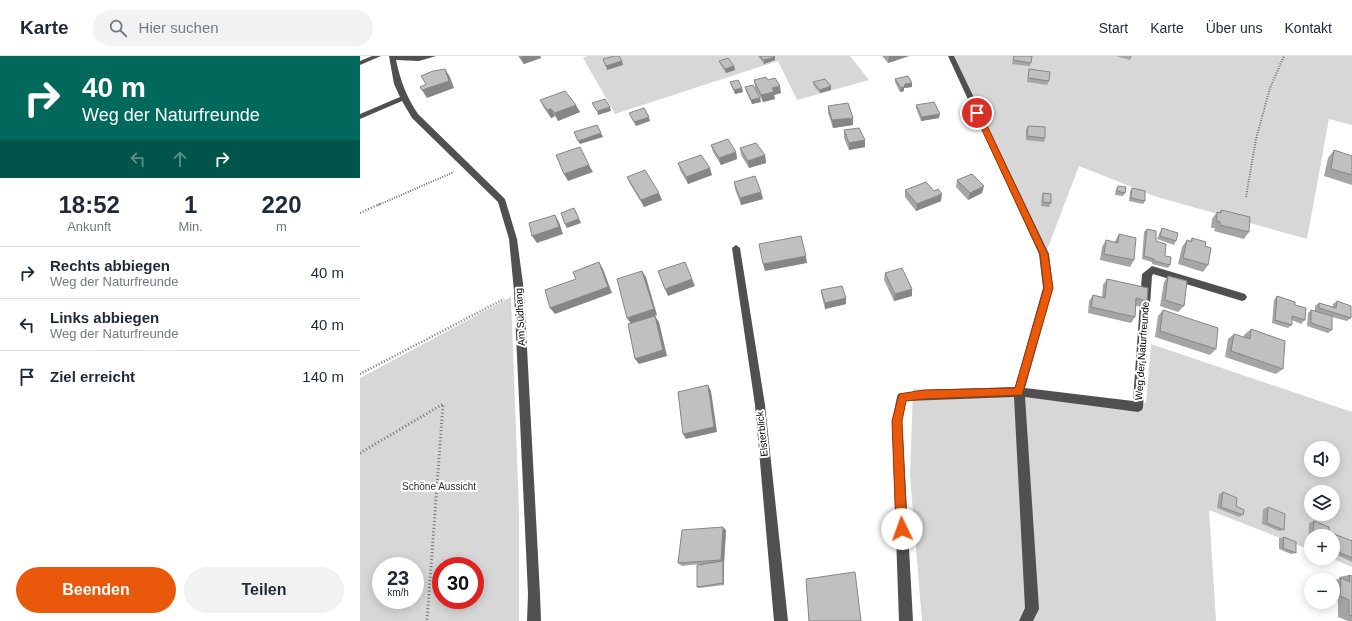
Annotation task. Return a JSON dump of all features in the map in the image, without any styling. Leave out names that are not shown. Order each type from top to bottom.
[{"type":"street","points":[[360,63],[378,56]]},
{"type":"street","points":[[392,57],[419,59],[433,56]]},
{"type":"street","points":[[951,56],[1044,254],[1048,288],[1019,392],[1032,608],[1026,621]]},
{"type":"street","name":"Am Südhang","points":[[392,57],[398,84],[404,98],[415,116],[502,201],[513,239],[518,291],[534,594],[534,621]]},
{"type":"street","points":[[360,117],[404,98]]},
{"type":"street","name":"Elsterblick","points":[[736,248],[760,405],[781,621]]},
{"type":"street","name":"Weg der Naturfreunde","points":[[906,621],[897,421],[902,397],[1019,392],[1138,407],[1147,274],[1152,270],[1242,297]]},
{"type":"path","points":[[1246,197],[1260,125],[1270,88],[1284,56]]},
{"type":"path","points":[[360,213],[467,166]]},
{"type":"path","points":[[360,374],[518,291]]},
{"type":"path","points":[[360,453],[443,404],[427,621]]},
{"type":"green space","points":[[587,56],[850,56],[869,80],[797,100],[778,61],[615,114],[583,58]]},
{"type":"green space","points":[[952,56],[1352,56],[1352,125],[1329,119],[1307,239],[1157,197],[1079,166],[1047,250]]},
{"type":"green space","name":"Schöne Aussicht","points":[[511,297],[519,511],[519,621],[360,621],[360,378]]},
{"type":"green space","points":[[1151,344],[1352,412],[1352,567],[1340,562],[1340,529],[1304,529],[1304,547],[1209,510],[1216,621],[922,621],[910,475],[913,389],[1146,403]]},
{"type":"building","points":[[619,56],[622,61],[606,66],[603,59]]},
{"type":"building","points":[[760,56],[774,56],[775,57],[764,60]]},
{"type":"building","points":[[1014,56],[1032,56],[1031,63],[1013,60]]},
{"type":"building","points":[[728,58],[734,66],[725,69],[719,61]]},
{"type":"building","points":[[445,69],[449,81],[422,90],[420,87],[426,84],[421,76],[433,71]]},
{"type":"building","points":[[1029,69],[1050,72],[1049,81],[1028,78]]},
{"type":"building","points":[[908,76],[912,83],[905,84],[904,87],[901,88],[895,79]]},
{"type":"building","points":[[766,77],[768,80],[775,78],[780,86],[772,88],[774,92],[761,95],[754,80]]},
{"type":"building","points":[[825,79],[831,86],[820,90],[813,82]]},
{"type":"building","points":[[738,80],[742,88],[734,90],[730,82]]},
{"type":"building","points":[[753,85],[760,98],[751,100],[745,87]]},
{"type":"building","points":[[565,91],[576,105],[555,113],[551,109],[547,110],[540,100]]},
{"type":"building","points":[[605,99],[610,107],[597,111],[592,103]]},
{"type":"building","points":[[934,102],[940,114],[922,117],[916,105]]},
{"type":"building","points":[[848,103],[853,118],[832,120],[828,106]]},
{"type":"building","points":[[644,108],[649,117],[634,122],[629,113]]},
{"type":"building","points":[[597,125],[601,133],[578,141],[574,132]]},
{"type":"building","points":[[1028,126],[1045,127],[1045,138],[1027,136]]},
{"type":"building","points":[[859,128],[865,140],[849,143],[844,130]]},
{"type":"building","points":[[728,139],[736,152],[719,158],[711,145]]},
{"type":"building","points":[[756,143],[765,155],[748,161],[740,148]]},
{"type":"building","points":[[580,147],[589,165],[564,174],[556,155]]},
{"type":"building","points":[[1334,150],[1352,156],[1352,175],[1331,169]]},
{"type":"building","points":[[701,155],[710,168],[686,177],[678,163]]},
{"type":"building","points":[[645,170],[659,193],[641,200],[627,177]]},
{"type":"building","points":[[972,174],[984,186],[970,193],[957,180]]},
{"type":"building","points":[[755,176],[761,192],[740,198],[734,182]]},
{"type":"building","points":[[926,182],[934,191],[938,189],[942,194],[917,204],[905,190]]},
{"type":"building","points":[[1118,186],[1126,187],[1125,193],[1117,191]]},
{"type":"building","points":[[1132,188],[1145,191],[1145,201],[1131,198]]},
{"type":"building","points":[[1043,193],[1051,194],[1051,203],[1043,202]]},
{"type":"building","points":[[574,208],[579,219],[565,224],[561,213]]},
{"type":"building","points":[[1221,210],[1250,217],[1249,232],[1220,225],[1220,222],[1217,221],[1217,212],[1221,213]]},
{"type":"building","points":[[555,215],[559,227],[532,236],[529,223]]},
{"type":"building","points":[[1162,228],[1178,233],[1176,241],[1160,236]]},
{"type":"building","points":[[1147,229],[1156,231],[1156,241],[1166,244],[1165,256],[1171,257],[1170,265],[1154,261],[1154,259],[1144,256]]},
{"type":"building","points":[[1119,234],[1136,238],[1134,260],[1104,254],[1106,240],[1118,243]]},
{"type":"building","points":[[801,236],[806,256],[763,264],[759,244]]},
{"type":"building","points":[[1192,238],[1206,242],[1205,246],[1211,248],[1208,265],[1183,258],[1187,240],[1192,242]]},
{"type":"building","points":[[599,262],[608,287],[550,308],[545,290],[576,279],[573,272]]},
{"type":"building","points":[[685,262],[692,279],[665,289],[658,271]]},
{"type":"building","points":[[902,268],[912,289],[895,294],[885,273]]},
{"type":"building","points":[[642,271],[654,309],[627,318],[617,279]]},
{"type":"building","points":[[1168,276],[1187,281],[1184,306],[1165,300]]},
{"type":"building","points":[[1107,279],[1148,288],[1147,301],[1136,298],[1135,317],[1091,307],[1093,295],[1105,298]]},
{"type":"building","points":[[842,286],[846,298],[825,303],[821,290]]},
{"type":"building","points":[[1277,296],[1295,302],[1295,305],[1306,308],[1305,320],[1292,316],[1292,325],[1275,320]]},
{"type":"building","points":[[1337,301],[1351,306],[1351,318],[1319,308],[1319,303],[1336,308]]},
{"type":"building","points":[[1163,310],[1218,328],[1216,349],[1160,331]]},
{"type":"building","points":[[1311,310],[1332,316],[1332,330],[1311,323]]},
{"type":"building","points":[[655,316],[663,350],[635,359],[628,324]]},
{"type":"building","points":[[1251,329],[1285,341],[1283,369],[1231,351],[1234,334],[1250,339]]},
{"type":"building","points":[[708,385],[714,427],[683,434],[678,392]]},
{"type":"building","points":[[1223,492],[1237,498],[1236,506],[1244,510],[1243,515],[1221,507]]},
{"type":"building","points":[[1268,507],[1285,514],[1284,530],[1267,523]]},
{"type":"building","points":[[1314,521],[1329,527],[1329,529],[1313,529]]},
{"type":"building","points":[[723,527],[721,560],[678,563],[682,530]]},
{"type":"building","points":[[1340,536],[1352,541],[1352,558],[1340,553]]},
{"type":"building","points":[[1284,537],[1296,542],[1296,553],[1283,548]]},
{"type":"building","points":[[723,561],[723,583],[697,587],[697,565]]},
{"type":"building","points":[[855,572],[861,621],[809,621],[806,579]]},
{"type":"building","points":[[1349,575],[1352,576],[1352,616],[1349,615],[1349,600],[1340,596],[1341,578],[1350,582]]},
{"type":"route","points":[[902,529],[897,421],[902,397],[1019,392],[1048,288],[1044,254],[977,113]]}]
